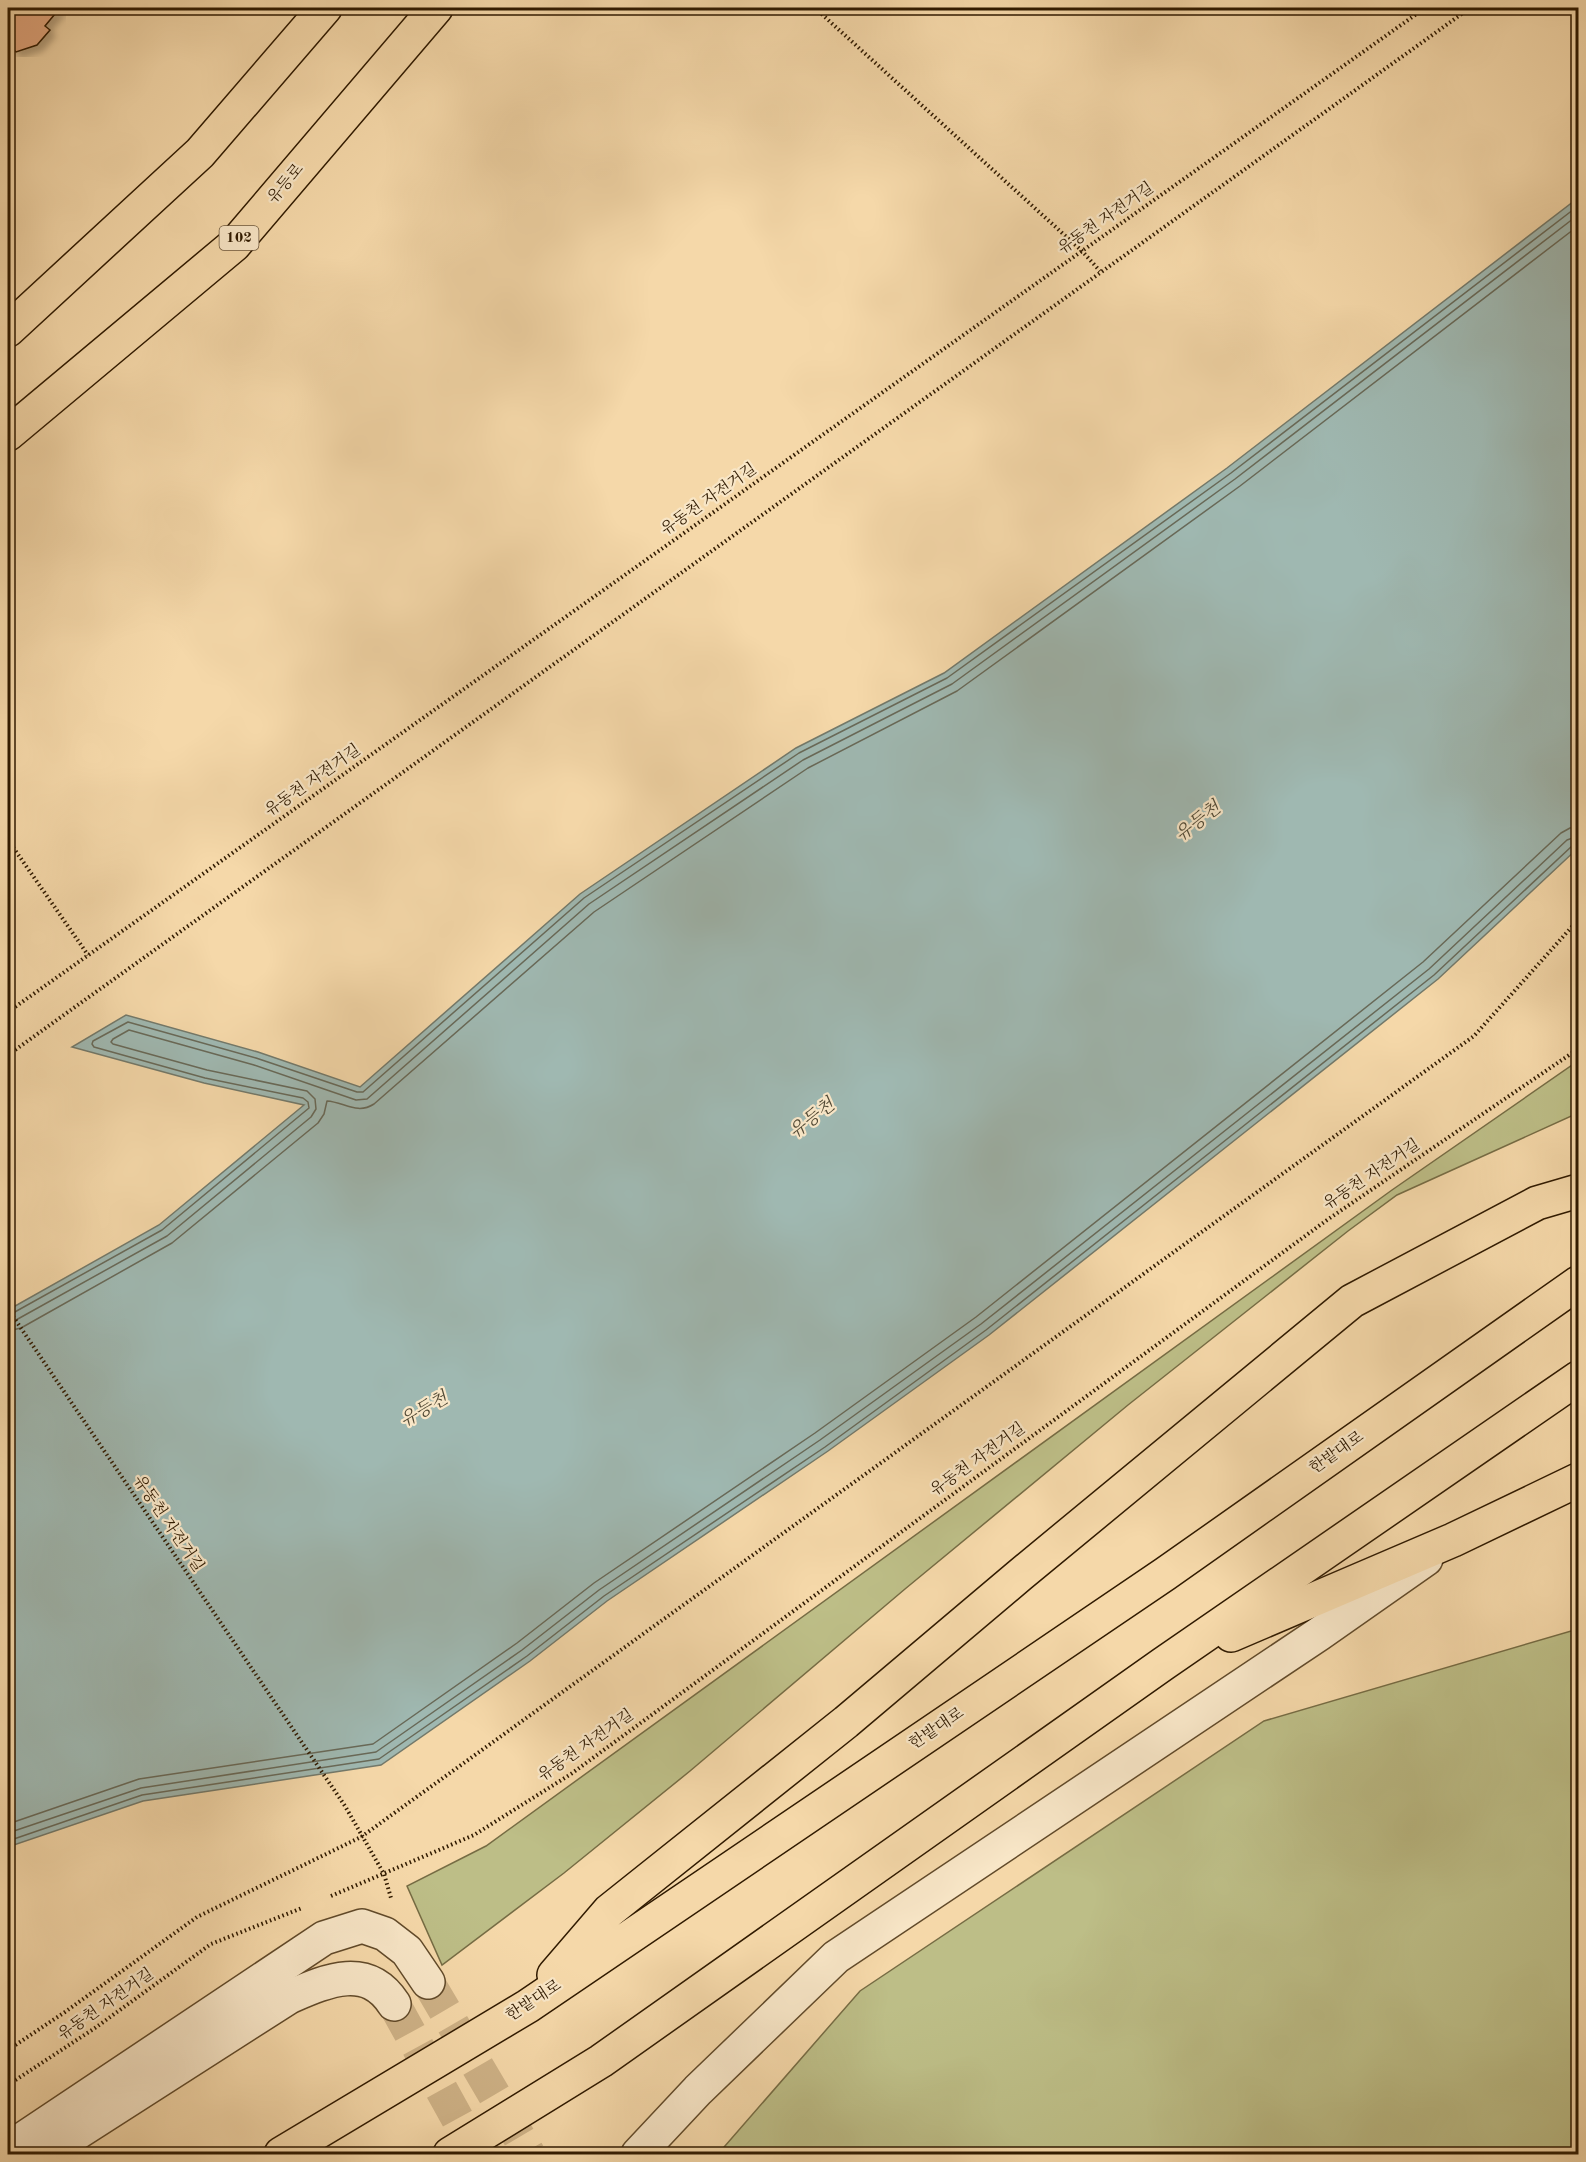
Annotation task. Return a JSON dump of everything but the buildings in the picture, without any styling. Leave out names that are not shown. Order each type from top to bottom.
[{"type":"main road","points":[[8,330],[200,153],[325,8]]},
{"type":"main road","name":"유등로","points":[[8,434],[234,245],[436,8]]},
{"type":"main road","points":[[528,2006],[609,1911],[846,1722],[1352,1301],[1537,1203],[1578,1191]]},
{"type":"main road","name":"한밭대로","points":[[281,2154],[528,2006],[1166,1574],[1578,1283]]},
{"type":"main road","points":[[450,2154],[601,2061],[1163,1664],[1578,1378]]},
{"type":"main road","points":[[1163,1664],[1453,1540],[1578,1480]]},
{"type":"street","points":[[638,2154],[698,2090],[836,1957],[1309,1641],[1453,1540]]},
{"type":"street","points":[[8,2150],[324,1938],[362,1926],[385,1934],[407,1951],[428,1982]]},
{"type":"street","points":[[44,2154],[289,1997],[327,1980],[345,1978],[368,1980],[386,1991],[394,2004]]},
{"type":"path","points":[[815,8],[1082,251],[1100,271]]},
{"type":"path","name":"유동천 자전거길","points":[[8,1012],[1425,8]]},
{"type":"path","points":[[8,1055],[1470,8]]},
{"type":"path","points":[[8,840],[88,955]]},
{"type":"path","points":[[8,2050],[197,1917],[362,1837],[1474,1036],[1578,920]]},
{"type":"path","name":"유동천 자전거길","points":[[330,1896],[474,1835],[571,1774],[1327,1220],[1578,1049]]},
{"type":"path","name":"유동천 자전거길","points":[[8,1309],[345,1806],[384,1875],[407,1951]]},
{"type":"path","name":"유동천 자전거길","points":[[8,2085],[95,2028],[211,1944],[308,1905]]},
{"type":"green space","points":[[1578,1061],[1578,1113],[1397,1195],[1348,1231],[1128,1405],[690,1771],[564,1873],[442,1965],[407,1886],[486,1846],[1392,1190]]},
{"type":"green space","points":[[1578,1629],[1578,2154],[718,2154],[860,1991],[1264,1721]]},
{"type":"water","name":"유등천","points":[[1578,198],[1578,848],[1438,979],[989,1335],[828,1451],[607,1601],[530,1661],[381,1765],[143,1801],[8,1847],[8,1310],[159,1225],[304,1105],[204,1083],[72,1047],[126,1015],[258,1052],[360,1087],[580,894],[796,748],[944,673],[1227,468]]},
{"type":"tunnel","points":[[428,1982],[529,2154]]},
{"type":"tunnel","points":[[394,2004],[477,2154]]}]
